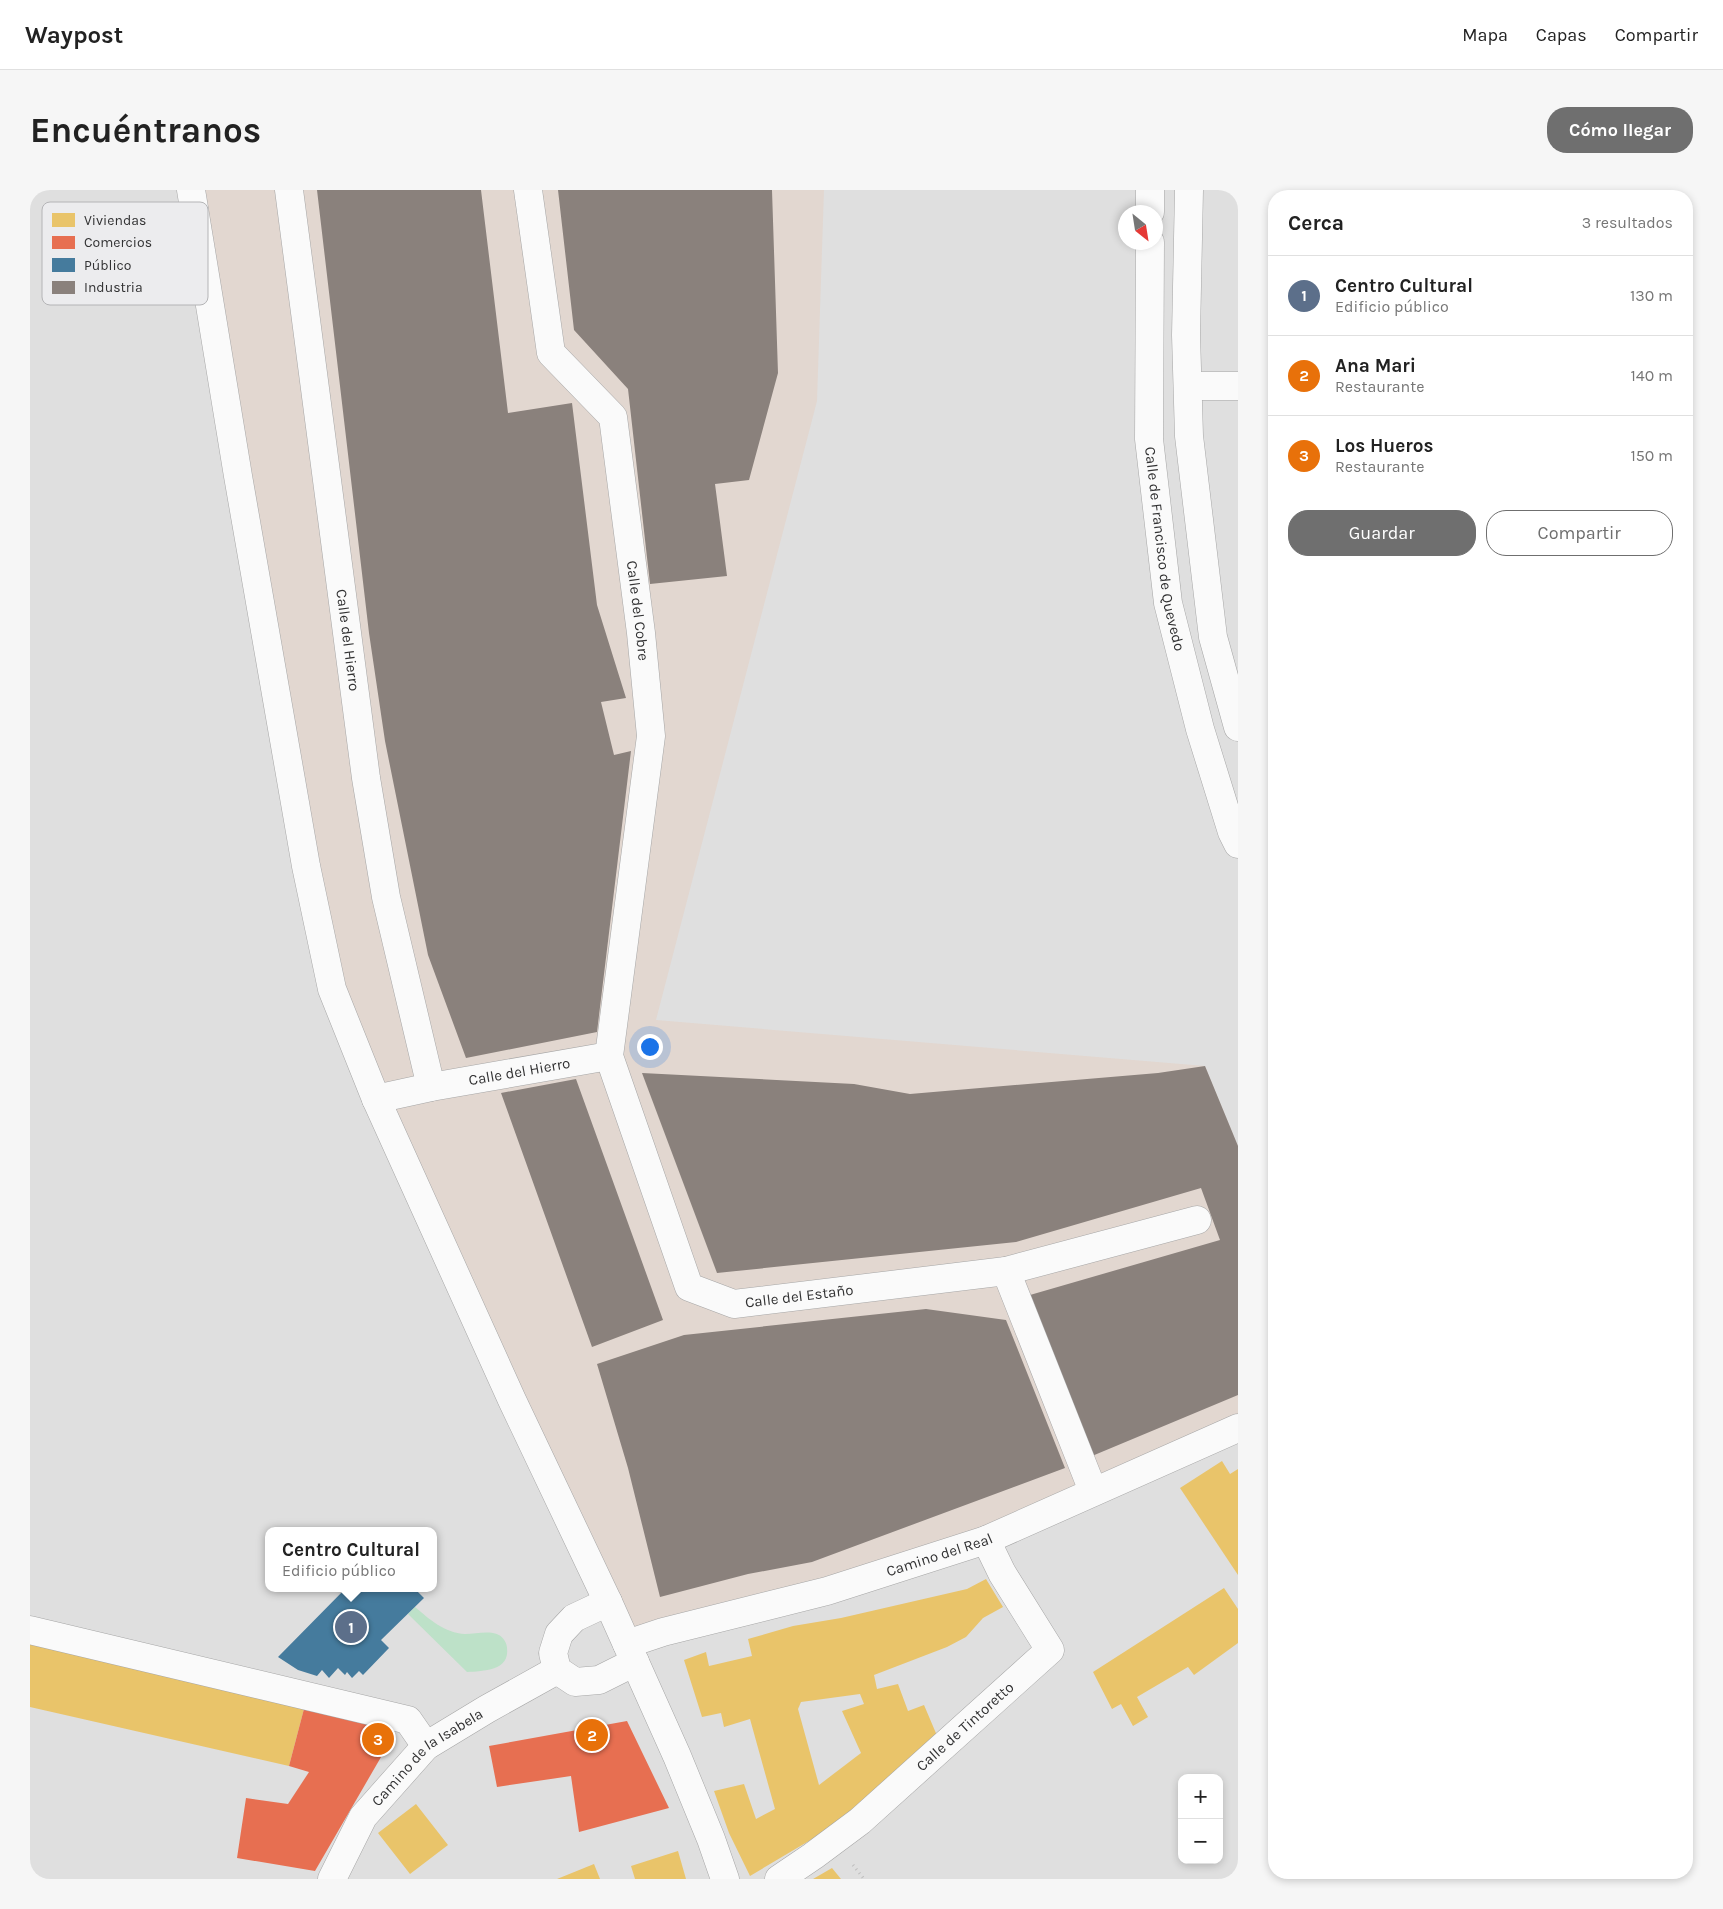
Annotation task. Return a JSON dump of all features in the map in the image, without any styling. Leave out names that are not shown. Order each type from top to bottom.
[{"type":"street","name":"Calle del Hierro","points":[[289,190],[366,778],[386,897],[431,1086]]},
{"type":"street","name":"Calle del Cobre","points":[[528,190],[551,353],[613,417],[651,736],[608,1056]]},
{"type":"street","points":[[1150,190],[1150,205]]},
{"type":"street","points":[[1188,190],[1186,335],[1189,436],[1213,637],[1238,727]]},
{"type":"street","name":"Calle de Francisco de Quevedo","points":[[1150,250],[1149,439],[1168,603],[1200,729],[1232,832],[1238,844]]},
{"type":"street","points":[[208,293],[306,866],[332,989],[376,1099],[512,1400],[631,1653],[684,1774],[711,1839],[725,1879]]},
{"type":"street","points":[[1188,386],[1238,386]]},
{"type":"street","name":"Calle del Hierro","points":[[376,1099],[431,1086],[608,1056]]},
{"type":"street","name":"Calle del Estaño","points":[[608,1056],[689,1287],[734,1304],[1006,1272],[1197,1220]]},
{"type":"street","points":[[1006,1272],[1093,1491]]},
{"type":"street","name":"Camino del Real","points":[[631,1653],[663,1632],[827,1591],[986,1540],[1238,1428]]},
{"type":"street","name":"Calle de Tintoretto","points":[[779,1879],[860,1821],[1050,1650],[1002,1573],[986,1540]]},
{"type":"street","points":[[608,1602],[574,1618],[560,1634],[553,1653],[557,1670],[575,1682],[599,1680],[631,1653]]},
{"type":"street","points":[[30,1630],[408,1720],[426,1746]]},
{"type":"street","name":"Camino de la Isabela","points":[[332,1879],[363,1817],[426,1746],[557,1670]]},
{"type":"shaded area","points":[[191,190],[824,190],[817,401],[656,1020],[1205,1066],[1238,1146],[1238,1428],[1093,1491],[627,1644],[332,989],[208,286],[208,202],[193,202]]},
{"type":"green space","points":[[415,1607],[432,1621],[451,1631],[465,1634],[487,1632],[499,1635],[507,1646],[507,1656],[500,1665],[494,1668],[467,1672],[408,1614]]},
{"type":"building: Viviendas","points":[[1222,1461],[1230,1474],[1238,1469],[1238,1575],[1180,1488]]},
{"type":"building: Viviendas","points":[[986,1579],[1003,1607],[983,1618],[966,1637],[947,1647],[874,1675],[877,1689],[898,1684],[908,1711],[924,1705],[938,1738],[854,1809],[819,1835],[750,1876],[729,1833],[714,1791],[744,1784],[756,1819],[775,1809],[750,1719],[724,1727],[721,1713],[702,1717],[684,1660],[706,1652],[709,1666],[752,1656],[748,1639],[793,1626],[841,1618],[967,1589]],"holes":[[[860,1694],[864,1704],[842,1711],[861,1753],[819,1785],[798,1709],[801,1702]]]},
{"type":"building: Viviendas","points":[[1224,1588],[1238,1609],[1238,1643],[1194,1675],[1188,1667],[1137,1697],[1148,1717],[1133,1726],[1121,1704],[1112,1709],[1093,1672]]},
{"type":"building: Viviendas","points":[[30,1644],[305,1705],[289,1766],[30,1707]]},
{"type":"building: Viviendas","points":[[416,1804],[448,1845],[410,1874],[378,1833]]},
{"type":"building: Viviendas","points":[[678,1851],[686,1879],[635,1879],[631,1866]]},
{"type":"building: Viviendas","points":[[594,1864],[600,1879],[557,1879]]},
{"type":"building: Viviendas","points":[[832,1868],[841,1879],[813,1879]]},
{"type":"building: Comercios","points":[[305,1705],[387,1728],[388,1745],[315,1871],[237,1858],[246,1798],[288,1804],[309,1772],[289,1766]]},
{"type":"building: Comercios","points":[[627,1721],[669,1808],[579,1832],[571,1776],[497,1787],[489,1746]]},
{"type":"building: Público","points":[[342,1592],[418,1592],[424,1598],[381,1640],[389,1648],[363,1675],[359,1671],[352,1678],[347,1672],[345,1675],[338,1668],[329,1678],[322,1670],[317,1676],[298,1670],[278,1657]]},
{"type":"building: Industria","points":[[317,190],[481,190],[508,413],[572,403],[597,605],[626,698],[601,702],[614,755],[631,751],[597,1032],[466,1058],[428,955],[385,741],[369,633]]},
{"type":"building: Industria","points":[[558,190],[772,190],[778,373],[749,480],[715,484],[727,576],[650,584],[628,389],[574,330]]},
{"type":"building: Industria","points":[[1205,1066],[1238,1146],[1238,1395],[1092,1456],[1030,1295],[1220,1240],[1201,1188],[1016,1242],[717,1273],[642,1073],[854,1084],[910,1094],[1158,1073]]},
{"type":"building: Industria","points":[[576,1079],[663,1320],[592,1347],[501,1093]]},
{"type":"building: Industria","points":[[926,1309],[1006,1320],[1065,1468],[812,1562],[748,1574],[660,1597],[628,1468],[597,1364],[684,1335]]},
{"type":"place","name":"Centro Cultural","points":[[351,1627]]},
{"type":"place","name":"Ana Mari","points":[[592,1735]]},
{"type":"place","name":"Los Hueros","points":[[378,1739]]}]
